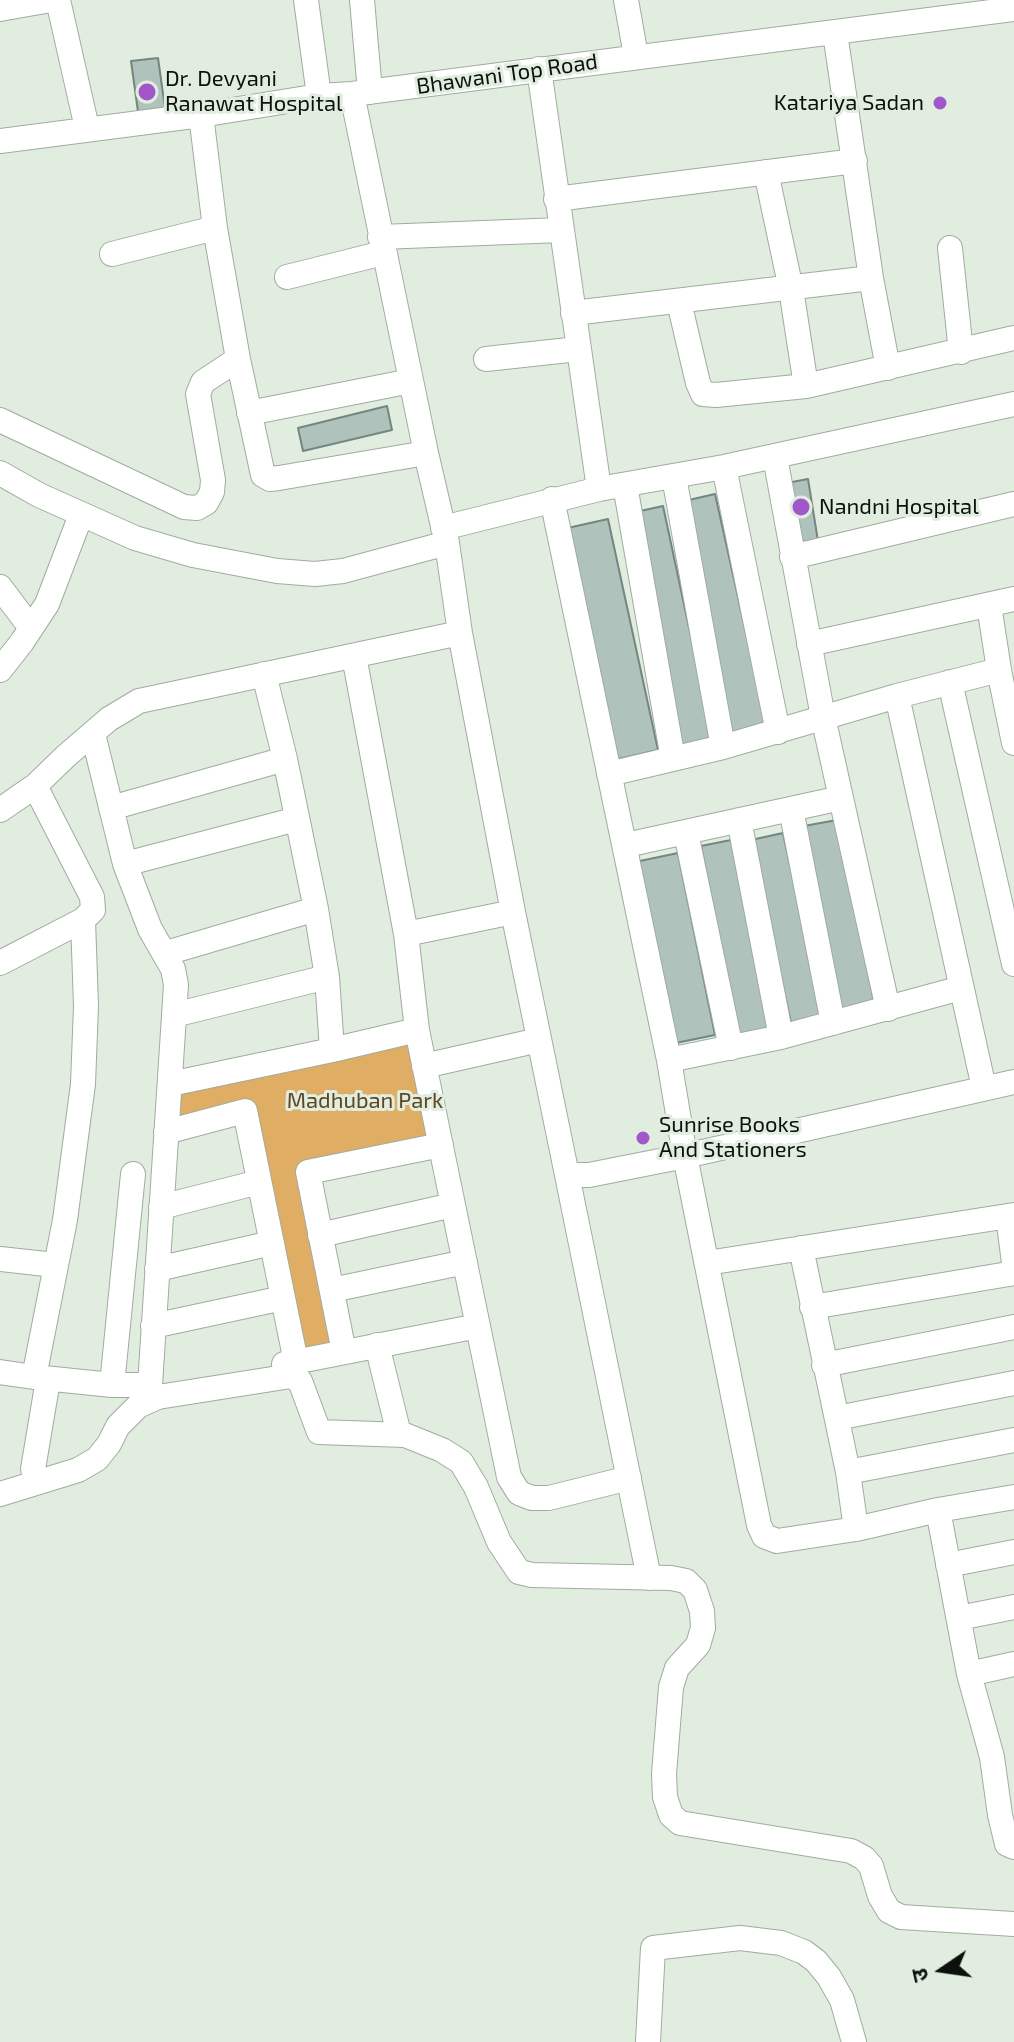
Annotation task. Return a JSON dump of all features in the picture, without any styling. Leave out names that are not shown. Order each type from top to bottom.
[{"type":"street","points":[[0,9],[51,0]]},
{"type":"street","points":[[58,0],[87,128]]},
{"type":"street","points":[[306,0],[319,96]]},
{"type":"street","points":[[362,0],[361,93],[382,245],[445,536],[460,633],[513,912],[649,1578]]},
{"type":"street","points":[[626,0],[636,56]]},
{"type":"street","name":"Bhawani Top Road","points":[[0,141],[319,96],[1014,9]]},
{"type":"street","points":[[835,33],[871,278],[888,368]]},
{"type":"street","points":[[539,69],[599,489]]},
{"type":"street","points":[[201,115],[215,228],[238,359],[263,475],[270,479],[426,453]]},
{"type":"street","points":[[556,199],[855,161]]},
{"type":"street","points":[[766,172],[791,289],[806,386]]},
{"type":"street","points":[[112,254],[215,228]]},
{"type":"street","points":[[287,277],[382,245],[561,230]]},
{"type":"street","points":[[950,248],[961,352]]},
{"type":"street","points":[[573,313],[871,278]]},
{"type":"street","points":[[679,302],[703,394],[806,386],[1014,338]]},
{"type":"street","points":[[486,359],[578,349]]},
{"type":"street","points":[[0,420],[184,507],[197,508],[206,503],[212,492],[213,480],[198,394],[203,382],[238,359]]},
{"type":"street","points":[[249,413],[411,381]]},
{"type":"street","points":[[0,473],[81,515],[135,538],[167,548],[299,574],[343,571],[552,499],[775,457],[1014,404]]},
{"type":"street","points":[[775,457],[823,717],[888,1009]]},
{"type":"street","points":[[724,467],[778,732]]},
{"type":"street","points":[[674,477],[723,747]]},
{"type":"street","points":[[625,485],[673,759]]},
{"type":"street","points":[[552,499],[626,845],[685,1156],[759,1525],[764,1536],[777,1541],[856,1529],[1014,1497]]},
{"type":"street","points":[[792,557],[1014,504]]},
{"type":"street","points":[[0,670],[31,628],[56,585],[81,515]]},
{"type":"street","points":[[0,587],[31,628]]},
{"type":"street","points":[[809,644],[1014,599]]},
{"type":"street","points":[[989,605],[1014,743]]},
{"type":"street","points":[[0,810],[35,786],[123,709],[139,701],[460,633]]},
{"type":"street","points":[[354,656],[406,934],[417,1030],[509,1477],[519,1493],[532,1498],[549,1498],[629,1478]]},
{"type":"street","points":[[609,774],[723,747],[999,670]]},
{"type":"street","points":[[264,674],[316,909],[327,977],[332,1050]]},
{"type":"street","points":[[950,682],[1014,964]]},
{"type":"street","points":[[897,696],[984,1088]]},
{"type":"street","points":[[93,734],[125,864],[150,929],[166,953],[176,985],[150,1385]]},
{"type":"street","points":[[111,808],[285,759]]},
{"type":"street","points":[[0,963],[83,920],[93,910],[92,897],[35,786]]},
{"type":"street","points":[[626,845],[841,798]]},
{"type":"street","points":[[791,809],[833,1023]]},
{"type":"street","points":[[125,864],[297,819]]},
{"type":"street","points":[[739,820],[781,1037]]},
{"type":"street","points":[[686,833],[731,1048]]},
{"type":"street","points":[[166,953],[316,909]]},
{"type":"street","points":[[406,934],[513,912]]},
{"type":"street","points":[[33,1469],[55,1265],[65,1220],[83,1084],[86,1006],[83,920]]},
{"type":"street","points":[[174,1015],[327,977]]},
{"type":"street","points":[[669,1060],[781,1037],[961,988]]},
{"type":"street","points":[[170,1084],[417,1030]]},
{"type":"street","points":[[424,1066],[539,1040]]},
{"type":"street","points":[[567,1175],[589,1175],[685,1156],[1014,1082]]},
{"type":"street","points":[[166,1132],[245,1111],[296,1362]]},
{"type":"street","points":[[344,1352],[308,1172],[441,1145]]},
{"type":"street","points":[[112,1385],[133,1174]]},
{"type":"street","points":[[161,1207],[259,1182]]},
{"type":"street","points":[[320,1235],[453,1205]]},
{"type":"street","points":[[707,1263],[1011,1215],[1014,1263]]},
{"type":"street","points":[[157,1269],[272,1243]]},
{"type":"street","points":[[801,1248],[848,1472],[856,1529]]},
{"type":"street","points":[[0,1259],[55,1265]]},
{"type":"street","points":[[332,1290],[465,1262]]},
{"type":"street","points":[[812,1307],[1014,1273]]},
{"type":"street","points":[[153,1326],[283,1298]]},
{"type":"street","points":[[0,1372],[112,1385],[150,1385],[296,1362],[478,1326]]},
{"type":"street","points":[[824,1365],[1014,1327]]},
{"type":"street","points":[[377,1345],[399,1434]]},
{"type":"street","points":[[0,1494],[78,1470],[97,1459],[118,1426],[138,1406],[158,1397],[291,1376],[300,1381],[319,1432],[399,1434],[442,1450],[461,1462],[476,1487],[499,1542],[519,1572],[686,1581],[695,1590],[702,1611],[703,1628],[698,1645],[677,1668],[671,1687],[664,1774],[665,1797],[671,1815],[680,1823],[851,1851],[871,1866],[880,1896],[889,1911],[901,1917],[1014,1924]]},
{"type":"street","points":[[837,1418],[1014,1383]]},
{"type":"street","points":[[848,1472],[1014,1440]]},
{"type":"street","points":[[938,1510],[969,1674],[1003,1755],[1003,1830],[1007,1844],[1014,1847]]},
{"type":"street","points":[[948,1565],[1014,1552]]},
{"type":"street","points":[[959,1618],[1014,1607]]},
{"type":"street","points":[[969,1674],[1014,1664]]},
{"type":"street","points":[[648,2042],[653,1948],[740,1938],[781,1943],[804,1952],[816,1961],[842,2000],[854,2042]]},
{"type":"green space","name":"Madhuban Park","points":[[417,1030],[441,1145],[308,1172],[344,1352],[296,1362],[245,1111],[166,1132],[170,1084]]},
{"type":"building","points":[[158,58],[166,115],[139,119],[131,61]]},
{"type":"building","points":[[387,406],[392,430],[303,451],[298,428]]},
{"type":"building","points":[[808,479],[818,541],[797,545],[787,483]]},
{"type":"building","points":[[715,494],[767,727],[733,735],[680,502]]},
{"type":"building","points":[[663,506],[713,740],[680,747],[631,513]]},
{"type":"building","points":[[608,519],[658,750],[614,760],[563,529]]},
{"type":"building","points":[[837,820],[875,1006],[842,1013],[804,826]]},
{"type":"building","points":[[783,833],[823,1017],[791,1023],[751,840]]},
{"type":"building","points":[[731,840],[768,1028],[738,1034],[701,846]]},
{"type":"building","points":[[678,853],[715,1035],[671,1044],[635,862]]},
{"type":"place","name":"Dr. Devyani Ranawat Hospital","points":[[147,92]]},
{"type":"place","name":"Katariya Sadan","points":[[940,103]]},
{"type":"place","name":"Nandni Hospital","points":[[801,507]]},
{"type":"place","name":"Sunrise Books And Stationers","points":[[643,1138]]}]
